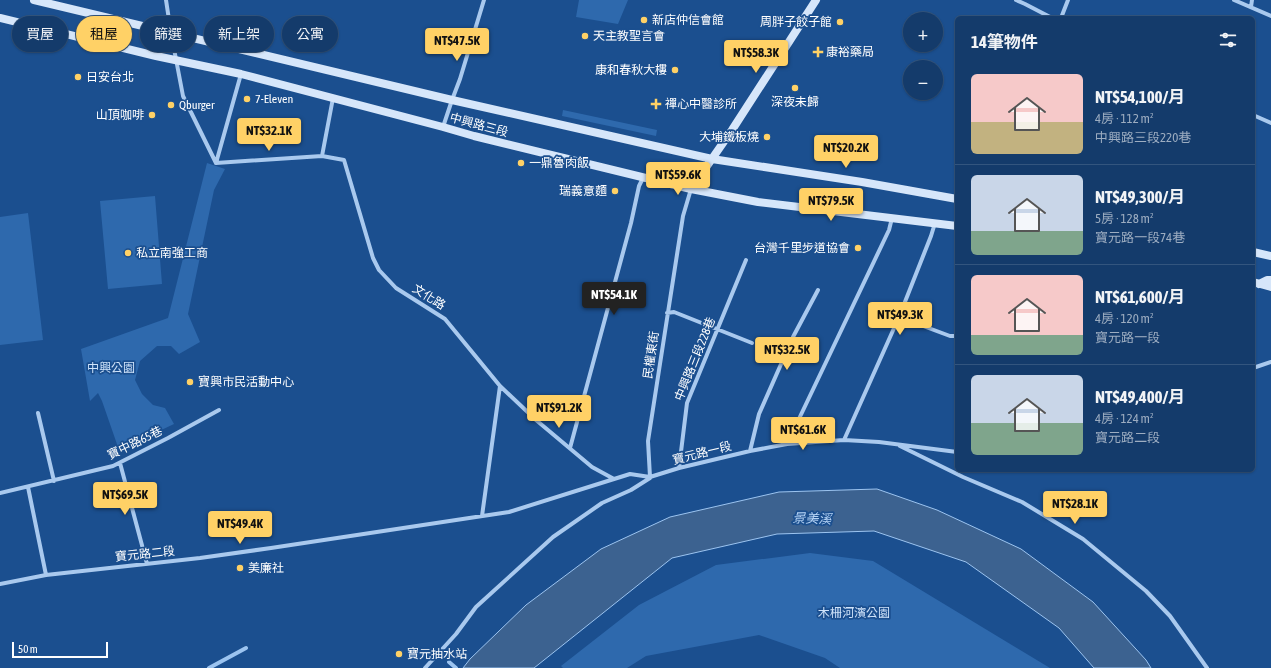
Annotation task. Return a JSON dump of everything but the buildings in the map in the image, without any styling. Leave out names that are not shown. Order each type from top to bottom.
[{"type":"street","name":"中興路三段","points":[[34,0],[140,26]]},
{"type":"street","points":[[166,0],[168,16]]},
{"type":"street","points":[[443,127],[460,79],[484,0]]},
{"type":"street","points":[[691,189],[732,130],[816,0]]},
{"type":"street","points":[[1016,0],[1048,16]]},
{"type":"street","points":[[1062,16],[1068,0]]},
{"type":"street","points":[[1234,0],[1271,16]]},
{"type":"street","points":[[1251,7],[1252,0]]},
{"type":"street","name":"中興路三段","points":[[0,18],[241,74],[474,136],[691,189],[758,202],[955,226]]},
{"type":"street","name":"中興路三段","points":[[196,39],[452,100],[712,159],[862,182],[955,199]]},
{"type":"street","points":[[175,52],[183,96],[216,163]]},
{"type":"street","points":[[216,163],[241,74]]},
{"type":"street","points":[[322,156],[333,98]]},
{"type":"street","points":[[1255,116],[1271,123]]},
{"type":"street","name":"文化路","points":[[216,163],[322,156],[344,160],[373,258],[379,270],[396,288],[445,319],[500,386]]},
{"type":"street","points":[[570,448],[631,223],[639,186],[643,178]]},
{"type":"street","name":"民權東街","points":[[650,478],[648,441],[683,216],[691,189]]},
{"type":"street","points":[[787,444],[889,230],[892,218]]},
{"type":"street","points":[[844,440],[899,317],[935,223]]},
{"type":"street","points":[[1255,252],[1271,256]]},
{"type":"street","name":"中興路三段228巷","points":[[679,468],[687,402],[746,260]]},
{"type":"street","points":[[1256,283],[1271,280]]},
{"type":"street","points":[[1256,283],[1271,287]]},
{"type":"street","points":[[750,451],[759,414],[793,337],[818,290]]},
{"type":"street","points":[[668,313],[674,312],[752,342]]},
{"type":"street","points":[[899,317],[950,336],[955,336]]},
{"type":"street","points":[[1255,367],[1271,362]]},
{"type":"street","points":[[500,386],[592,467],[614,479]]},
{"type":"street","points":[[500,386],[482,516],[509,512],[630,474],[650,478]]},
{"type":"street","name":"寶中路65巷","points":[[0,493],[113,466],[219,410]]},
{"type":"street","points":[[38,413],[54,480]]},
{"type":"street","name":"寶元路一段","points":[[425,668],[456,634],[476,607],[553,536],[602,502],[631,490],[650,478],[679,468],[787,444],[844,440],[955,452]]},
{"type":"street","points":[[896,445],[963,477],[1022,502],[1082,539],[1146,591],[1170,616],[1207,668]]},
{"type":"street","points":[[120,463],[147,564]]},
{"type":"street","points":[[28,487],[46,575]]},
{"type":"street","name":"寶元路二段","points":[[0,584],[46,575],[147,564],[309,543],[482,516]]},
{"type":"green space","points":[[579,0],[628,0],[618,24],[576,17]]},
{"type":"green space","points":[[563,110],[657,130],[656,136],[562,116]]},
{"type":"green space","name":"中興公園","points":[[207,163],[225,169],[214,190],[188,314],[200,342],[179,354],[171,346],[157,346],[140,361],[135,380],[142,394],[153,405],[165,408],[174,424],[119,450],[98,393],[90,401],[81,349],[168,318]]},
{"type":"green space","points":[[155,196],[162,284],[108,289],[100,201]]},
{"type":"green space","points":[[28,213],[43,340],[0,345],[0,217]]},
{"type":"green space","name":"木柵河濱公園","points":[[810,553],[873,561],[1050,668],[840,668],[825,658],[759,635],[646,656],[627,668],[563,668],[561,666],[639,605],[716,565]]},
{"type":"water","name":"景美溪","points":[[877,489],[937,510],[1021,549],[1093,602],[1146,660],[1151,668],[1094,668],[1059,628],[966,562],[874,531],[777,534],[672,558],[534,668],[463,668],[470,659],[526,605],[601,549],[670,517],[779,492]]},
{"type":"waterway","points":[[209,668],[246,648]]},
{"type":"waterway","points":[[449,662],[456,668]]},
{"type":"place","name":"新店仲信會館","points":[[644,20]]},
{"type":"place","name":"周胖子餃子館","points":[[840,22]]},
{"type":"place","name":"天主教聖言會","points":[[585,36]]},
{"type":"place","name":"康裕藥局","points":[[818,52]]},
{"type":"place","name":"康和春秋大樓","points":[[675,70]]},
{"type":"place","name":"日安台北","points":[[78,77]]},
{"type":"place","name":"深夜未歸","points":[[795,88]]},
{"type":"place","name":"7-Eleven","points":[[247,99]]},
{"type":"place","name":"禪心中醫診所","points":[[656,104]]},
{"type":"place","name":"Qburger","points":[[171,105]]},
{"type":"place","name":"山頂咖啡","points":[[152,115]]},
{"type":"place","name":"大埔鐵板燒","points":[[767,137]]},
{"type":"place","name":"一鼎魯肉飯","points":[[521,163]]},
{"type":"place","name":"瑞義意麵","points":[[615,191]]},
{"type":"place","name":"台灣千里步道協會","points":[[858,248]]},
{"type":"place","name":"私立南強工商","points":[[128,253]]},
{"type":"place","name":"寶興市民活動中心","points":[[190,382]]},
{"type":"place","name":"美廉社","points":[[240,568]]},
{"type":"place","name":"寶元抽水站","points":[[399,654]]}]
